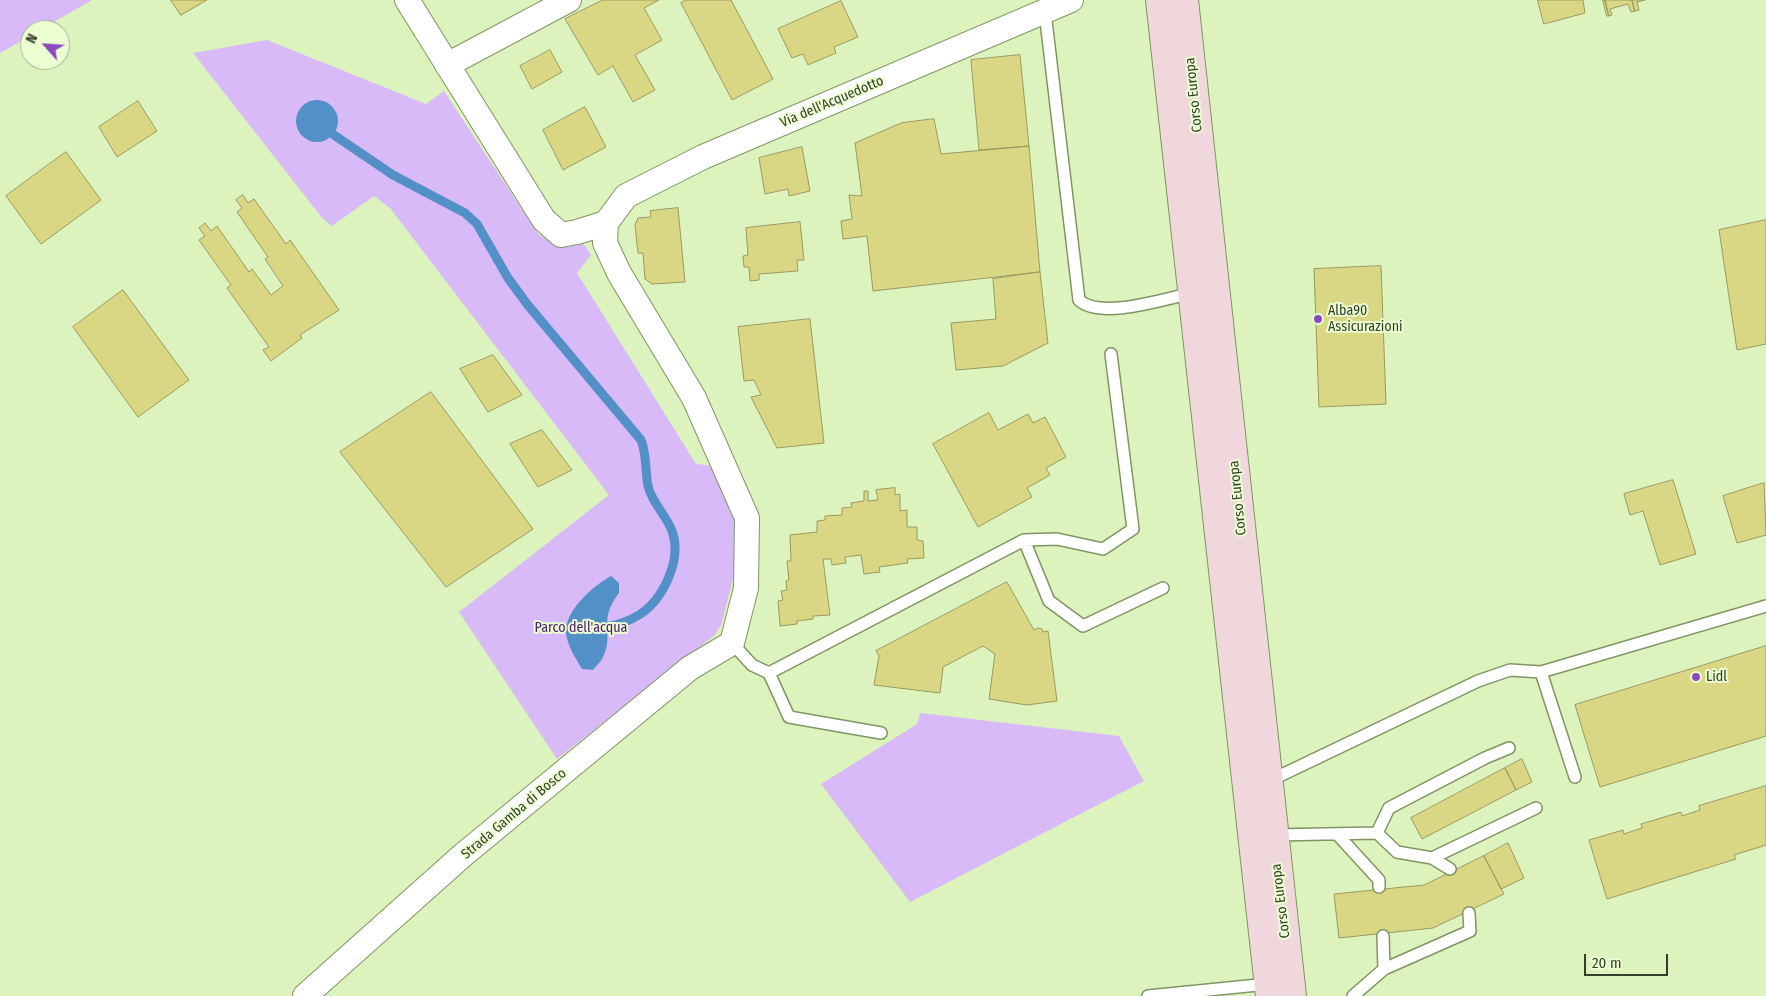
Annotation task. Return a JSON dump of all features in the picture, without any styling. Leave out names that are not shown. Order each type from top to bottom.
[{"type":"main road","name":"Corso Europa","points":[[1160,0],[1269,990]]},
{"type":"main road","name":"Corso Europa","points":[[1184,0],[1292,996]]},
{"type":"street","points":[[407,0],[544,220],[561,235],[606,223],[605,243],[619,274],[694,398],[747,518],[746,588],[732,643]]},
{"type":"street","points":[[447,65],[569,0]]},
{"type":"street","name":"Via dell'Acquedotto","points":[[606,223],[626,196],[703,157],[1071,0]]},
{"type":"street","name":"Strada Gamba di Bosco","points":[[305,996],[463,855],[690,668],[732,643]]},
{"type":"lane","points":[[1045,12],[1079,300],[1085,306],[1106,310],[1192,293]]},
{"type":"lane","points":[[769,673],[1024,540],[1057,539],[1103,549],[1133,529],[1110,354]]},
{"type":"lane","points":[[1024,540],[1049,601],[1082,626],[1163,588]]},
{"type":"lane","points":[[1269,781],[1478,682],[1510,670],[1541,672],[1766,606]]},
{"type":"lane","points":[[732,643],[752,665],[769,673],[789,717],[881,733]]},
{"type":"lane","points":[[1541,672],[1575,777]]},
{"type":"lane","points":[[1377,833],[1389,808],[1485,758],[1509,748]]},
{"type":"lane","points":[[1432,858],[1536,808]]},
{"type":"lane","points":[[1274,835],[1377,833],[1397,852],[1432,858],[1450,869]]},
{"type":"lane","points":[[1337,834],[1379,880],[1380,887]]},
{"type":"lane","points":[[1353,996],[1384,969],[1470,931],[1469,914]]},
{"type":"lane","points":[[1383,936],[1384,969]]},
{"type":"lane","name":"Corso Europa","points":[[1148,996],[1269,990]]},
{"type":"green space","points":[[0,0],[92,0],[57,20],[20,20],[20,42],[0,53]]},
{"type":"green space","name":"Parco dell'acqua","points":[[267,40],[426,104],[444,91],[538,234],[559,247],[581,240],[591,255],[577,273],[696,464],[716,466],[736,509],[735,572],[721,625],[715,635],[557,759],[459,612],[609,495],[390,208],[374,196],[332,226],[323,219],[193,53]]},
{"type":"green space","points":[[920,713],[1119,736],[1144,781],[910,902],[821,784],[917,724]]},
{"type":"water","points":[[321,100],[329,103],[335,109],[338,121],[335,133],[329,139],[313,142],[305,139],[299,133],[296,117],[299,109],[305,103]]},
{"type":"water","points":[[611,576],[619,583],[619,593],[612,603],[607,619],[606,648],[602,659],[593,670],[582,669],[568,642],[567,624],[575,607],[581,600],[596,586]]},
{"type":"building","points":[[171,0],[207,0],[181,15]]},
{"type":"building","points":[[603,0],[659,0],[644,8],[662,40],[635,55],[655,90],[633,102],[613,66],[598,75],[565,19]]},
{"type":"building","points":[[686,0],[731,0],[773,79],[732,100],[681,3]]},
{"type":"building","points":[[1538,0],[1583,0],[1585,13],[1544,24]]},
{"type":"building","points":[[1603,0],[1605,0],[1609,16],[1607,16]]},
{"type":"building","points":[[1605,0],[1632,0],[1635,11],[1631,12],[1628,4],[1610,9],[1612,15],[1609,16]]},
{"type":"building","points":[[1632,0],[1645,0],[1637,2],[1639,10],[1635,11]]},
{"type":"building","points":[[841,1],[858,37],[834,47],[836,53],[808,65],[803,54],[792,58],[778,29]]},
{"type":"building","points":[[550,50],[562,72],[532,89],[520,66]]},
{"type":"building","points":[[1020,55],[1029,146],[979,150],[971,60]]},
{"type":"building","points":[[138,101],[157,131],[117,157],[99,127]]},
{"type":"building","points":[[585,107],[606,147],[563,170],[543,130]]},
{"type":"building","points":[[934,119],[941,154],[1029,146],[1040,272],[873,291],[867,236],[843,239],[841,221],[852,219],[849,195],[862,196],[855,143],[901,123]]},
{"type":"building","points":[[802,147],[810,191],[789,196],[788,189],[765,194],[759,158]]},
{"type":"building","points":[[66,152],[101,200],[41,244],[6,196]]},
{"type":"building","points":[[243,195],[248,203],[254,199],[286,244],[290,240],[339,310],[300,335],[302,338],[271,361],[263,350],[269,347],[227,288],[231,285],[199,240],[205,236],[199,228],[205,223],[211,231],[217,226],[249,272],[252,269],[271,295],[283,286],[265,259],[268,257],[237,212],[242,208],[236,200]]},
{"type":"building","points":[[678,208],[685,282],[652,284],[645,279],[643,253],[638,253],[635,225],[638,218],[651,217],[650,211]]},
{"type":"building","points":[[1766,220],[1766,344],[1737,350],[1719,230]]},
{"type":"building","points":[[800,222],[804,260],[797,260],[798,271],[759,274],[759,280],[750,281],[749,267],[744,267],[743,256],[748,255],[746,228]]},
{"type":"building","points":[[1381,266],[1386,404],[1319,407],[1314,269]]},
{"type":"building","points":[[1040,272],[1048,343],[1003,366],[956,370],[951,323],[996,319],[993,279]]},
{"type":"building","points":[[123,290],[189,380],[138,417],[73,327]]},
{"type":"building","points":[[810,319],[824,443],[777,448],[751,397],[761,395],[754,380],[744,381],[738,327]]},
{"type":"building","points":[[493,355],[522,395],[488,412],[460,369]]},
{"type":"building","points":[[431,392],[533,529],[446,587],[340,452]]},
{"type":"building","points":[[989,413],[998,430],[1028,414],[1033,423],[1045,417],[1066,457],[1046,468],[1050,475],[1027,488],[1032,497],[978,527],[933,444]]},
{"type":"building","points":[[542,430],[572,470],[538,487],[510,444]]},
{"type":"building","points":[[1673,480],[1696,554],[1660,565],[1643,511],[1630,515],[1624,494]]},
{"type":"building","points":[[1764,483],[1766,535],[1737,543],[1723,496]]},
{"type":"building","points":[[895,488],[895,495],[900,494],[900,511],[907,510],[907,527],[917,527],[917,540],[923,541],[924,558],[907,559],[908,563],[879,567],[880,572],[864,574],[861,555],[845,557],[846,563],[832,565],[831,559],[823,559],[830,615],[813,616],[813,619],[797,621],[797,624],[780,626],[778,601],[783,600],[781,591],[787,590],[786,581],[789,580],[787,561],[791,561],[790,535],[817,532],[817,521],[825,520],[825,516],[842,515],[842,508],[852,507],[851,503],[864,501],[864,491],[868,491],[868,501],[878,500],[876,490]]},
{"type":"building","points":[[1007,582],[1034,630],[1038,628],[1042,629],[1043,632],[1048,631],[1057,701],[1027,705],[989,699],[995,654],[983,646],[943,667],[940,693],[874,685],[879,656],[876,651]]},
{"type":"building","points":[[1766,646],[1766,736],[1600,787],[1575,705]]},
{"type":"building","points":[[1522,759],[1532,782],[1516,790],[1505,768]]},
{"type":"building","points":[[1505,768],[1516,790],[1422,839],[1411,818]]},
{"type":"building","points":[[1766,786],[1766,845],[1734,855],[1736,859],[1607,899],[1589,840],[1623,830],[1624,834],[1642,828],[1641,824],[1681,812],[1682,816],[1700,810],[1699,806]]},
{"type":"building","points":[[1508,843],[1524,878],[1501,889],[1484,856]]},
{"type":"building","points":[[1484,856],[1504,894],[1433,928],[1339,938],[1334,894],[1424,885]]},
{"type":"waterway","points":[[334,135],[393,175],[465,213],[477,224],[508,278],[527,304],[641,440],[650,492],[668,521],[673,534],[675,545],[672,568],[662,590],[648,608],[631,619],[606,627]]},
{"type":"place","name":"Alba90 Assicurazioni","points":[[1318,319]]},
{"type":"place","name":"Lidl","points":[[1696,677]]}]
